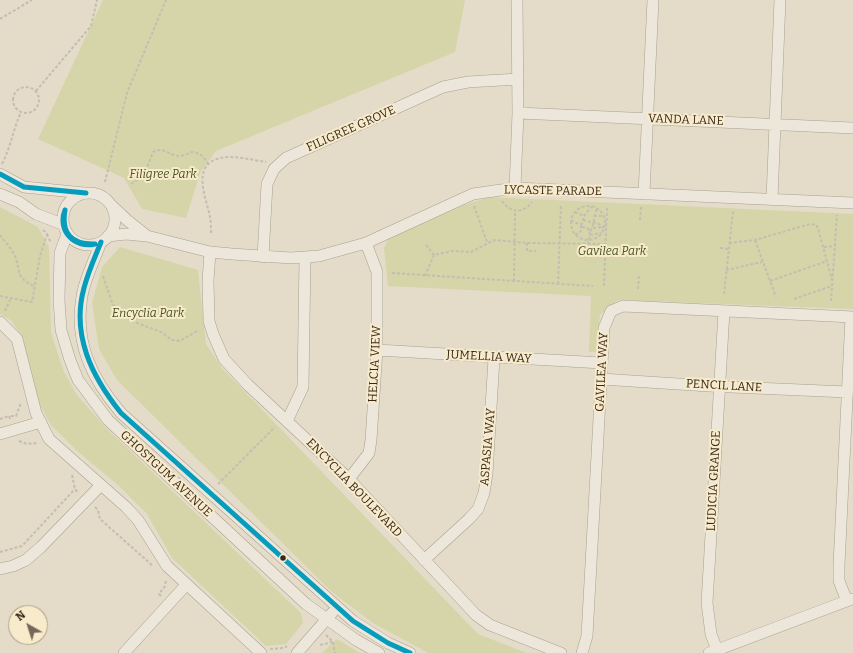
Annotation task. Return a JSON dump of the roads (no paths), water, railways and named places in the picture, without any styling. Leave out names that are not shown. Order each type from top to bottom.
[{"type":"street","points":[[515,188],[518,113],[517,0]]},
{"type":"street","points":[[644,194],[653,0]]},
{"type":"street","points":[[772,199],[780,0]]},
{"type":"street","name":"FILIGREE GROVE","points":[[263,257],[267,184],[274,169],[286,158],[443,87],[468,82],[518,79]]},
{"type":"street","name":"VANDA LANE","points":[[518,113],[853,128]]},
{"type":"street","points":[[0,194],[19,202],[36,214],[65,229],[74,241],[83,245],[92,245],[105,239],[113,229],[115,220],[114,211],[110,203],[99,195],[24,187],[1,170]]},
{"type":"street","name":"LYCASTE PARADE","points":[[105,239],[126,234],[147,236],[210,252],[263,257],[305,258],[319,256],[366,243],[473,194],[515,188],[853,203]]},
{"type":"street","points":[[65,229],[66,206],[78,195],[86,193]]},
{"type":"street","name":"LYCASTE PARADE","points":[[110,203],[127,220],[147,236]]},
{"type":"street","name":"GHOSTGUM AVENUE","points":[[65,229],[60,252],[60,300],[62,330],[70,360],[78,380],[88,396],[108,420],[306,604],[328,618],[356,640],[379,653]]},
{"type":"street","name":"GHOSTGUM AVENUE","points":[[105,239],[82,296],[80,331],[88,363],[103,392],[121,413],[337,608],[360,627],[388,643],[410,653]]},
{"type":"street","name":"HELCIA VIEW","points":[[349,479],[369,453],[377,350],[377,272],[366,243]]},
{"type":"street","name":"ENCYCLIA BOULEVARD","points":[[210,252],[208,310],[213,334],[224,359],[349,479],[476,615],[490,625],[561,653]]},
{"type":"street","points":[[287,421],[303,386],[305,258]]},
{"type":"street","name":"GAVILEA WAY","points":[[582,653],[587,636],[604,328],[610,311],[623,306],[852,317]]},
{"type":"street","name":"LUDICIA GRANGE","points":[[713,652],[707,603],[724,311]]},
{"type":"street","points":[[2,317],[17,339],[34,407],[49,440],[101,485],[138,520],[167,566],[260,653]]},
{"type":"street","points":[[713,652],[850,600],[839,581],[839,565],[852,317]]},
{"type":"street","name":"JUMELLIA WAY","points":[[377,350],[494,358],[602,363]]},
{"type":"street","name":"ASPASIA WAY","points":[[424,560],[478,509],[484,493],[487,474],[494,358]]},
{"type":"street","name":"PENCIL LANE","points":[[601,379],[847,392]]},
{"type":"street","points":[[0,434],[41,422]]},
{"type":"street","points":[[0,569],[13,566],[26,560],[41,547],[101,485]]},
{"type":"street","points":[[124,653],[186,585]]},
{"type":"street","points":[[297,653],[337,608]]},
{"type":"park label","name":"Filigree Park","points":[[163,175]]},
{"type":"park label","name":"Gavilea Park","points":[[612,252]]},
{"type":"park label","name":"Encyclia Park","points":[[148,314]]}]
